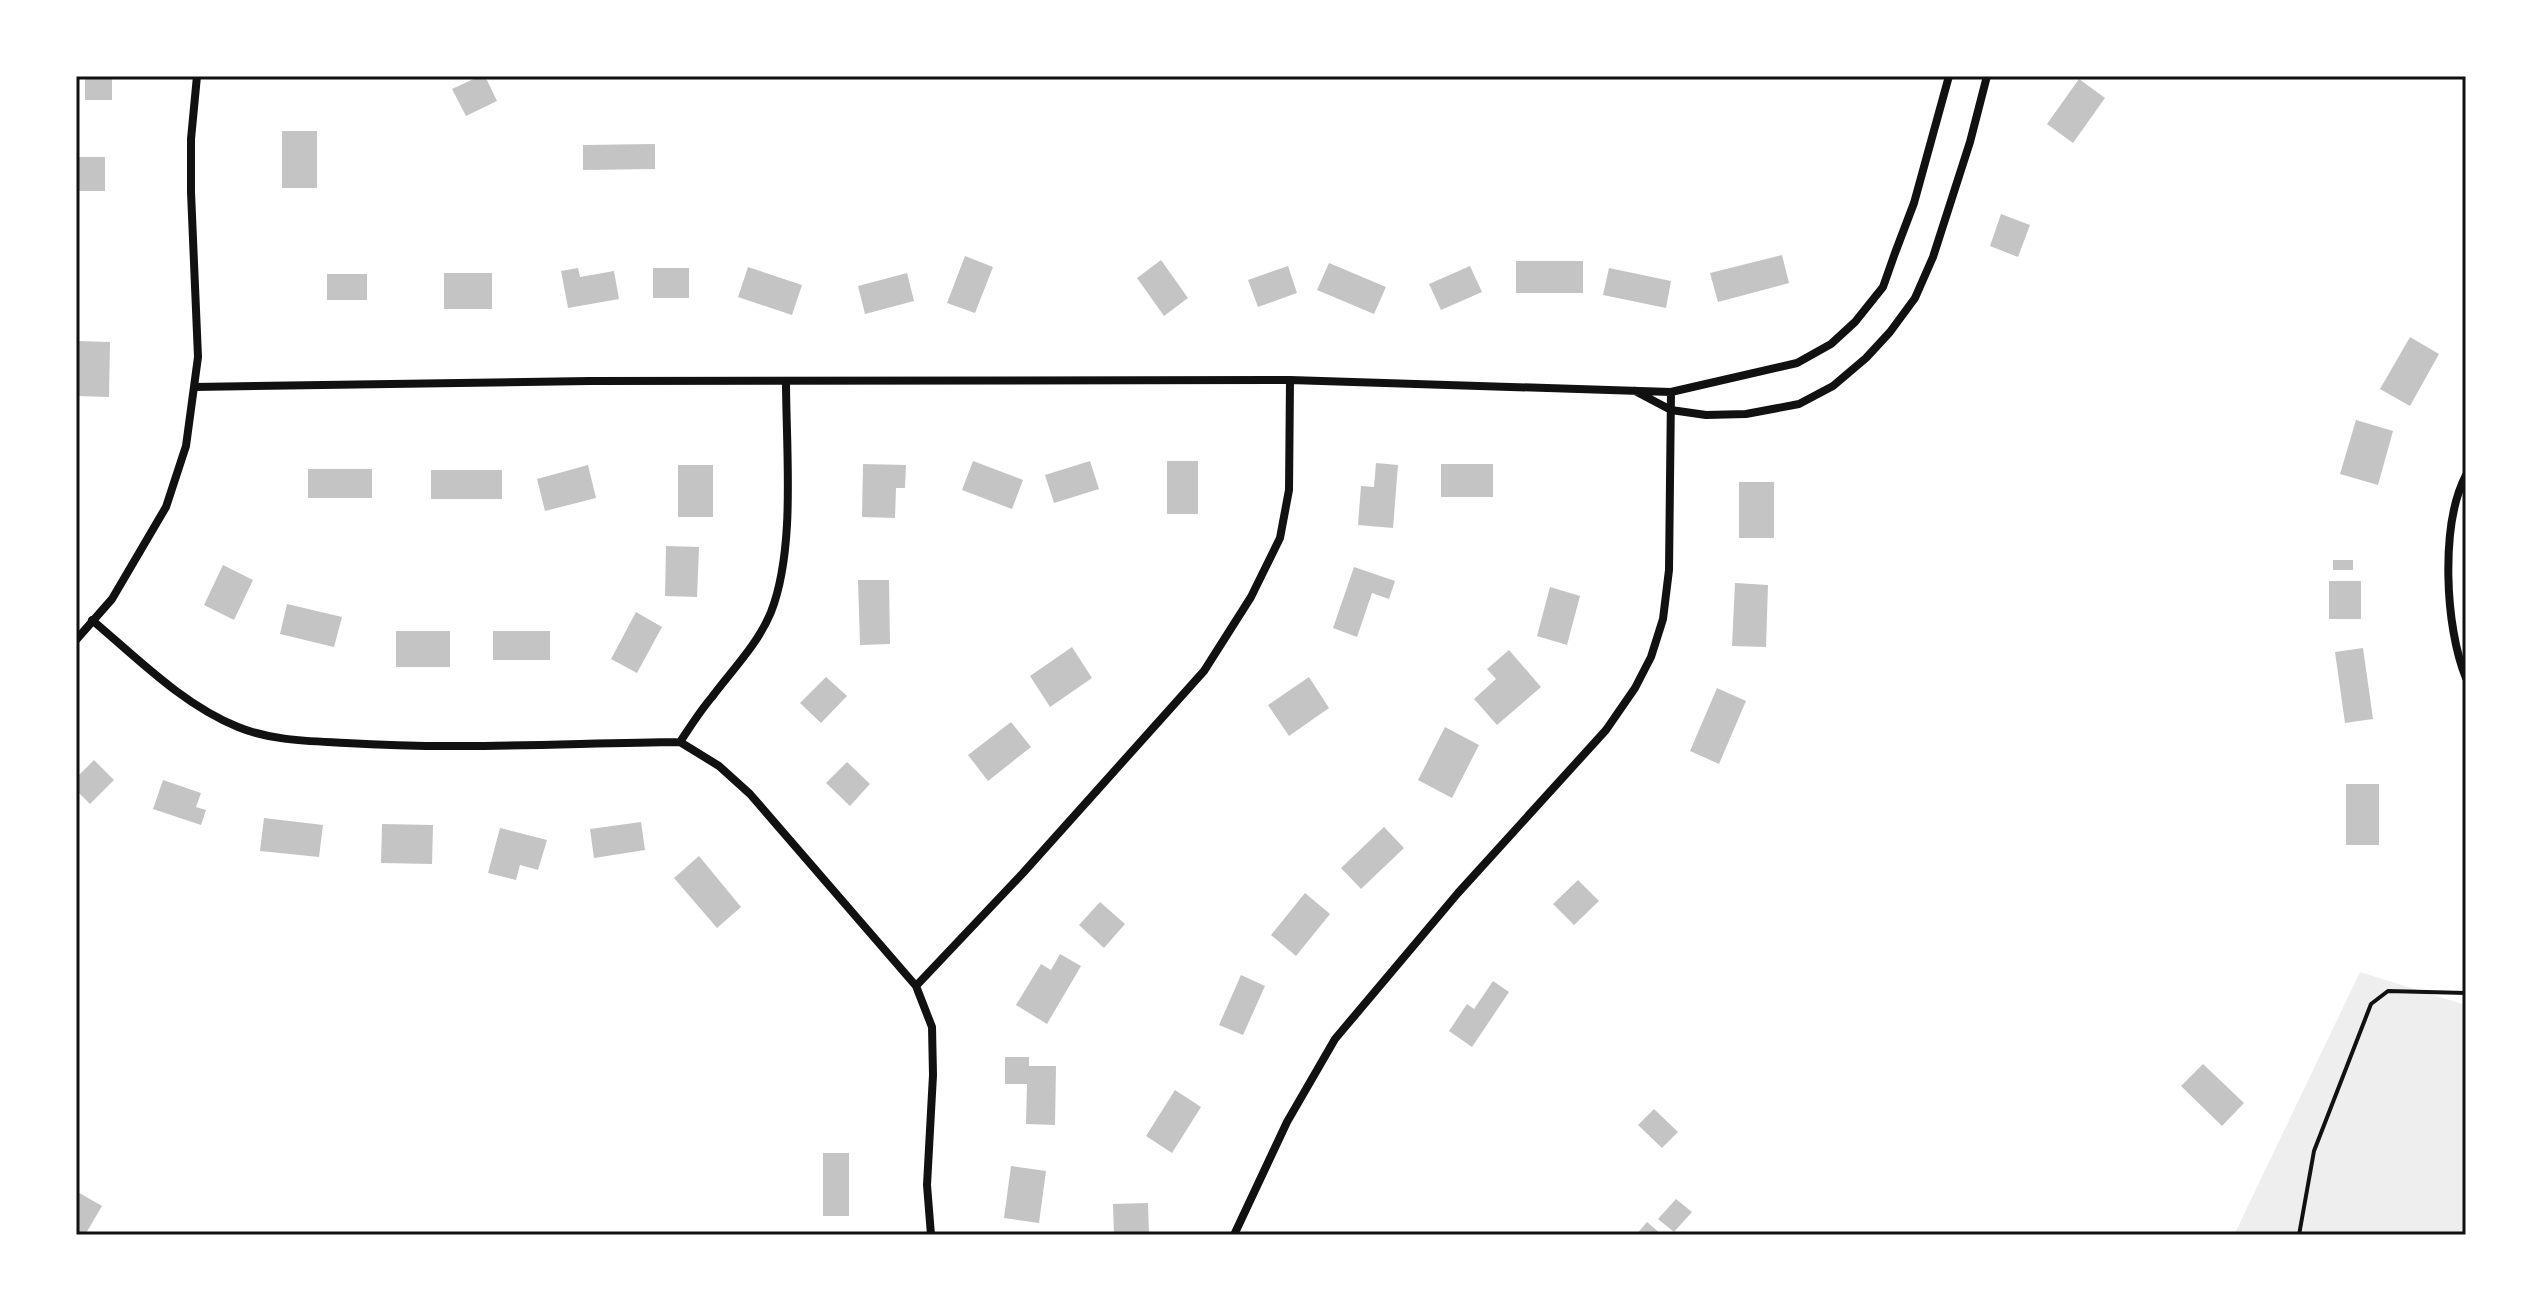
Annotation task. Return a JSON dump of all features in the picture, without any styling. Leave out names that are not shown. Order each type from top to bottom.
[{"type":"street","points":[[76,640],[112,599],[166,507],[186,446],[198,357],[191,152],[197,76]]},
{"type":"street","points":[[194,387],[589,381],[1290,380],[1671,392],[1797,363],[1831,344],[1855,322],[1883,287],[1914,203],[1949,76]]},
{"type":"street","points":[[1634,390],[1671,410],[1706,415],[1746,414],[1799,404],[1833,386],[1866,358],[1915,298],[1933,257],[1970,142],[1987,76]]},
{"type":"street","points":[[916,986],[1023,873],[1204,671],[1251,597],[1269,566],[1280,538],[1289,490],[1290,380]]},
{"type":"street","points":[[680,742],[751,647],[771,612],[782,568],[786,514],[786,381]]},
{"type":"street","points":[[1234,1235],[1287,1122],[1335,1039],[1458,893],[1606,730],[1635,688],[1651,657],[1663,619],[1669,570],[1671,392]]},
{"type":"street","points":[[2466,475],[2452,519],[2449,562],[2452,625],[2457,655],[2466,678]]},
{"type":"street","points":[[92,620],[200,707],[239,728],[282,739],[393,746],[680,742],[719,766],[750,794],[916,986],[932,1027],[933,1075],[927,1185],[931,1235]]},
{"type":"path","points":[[2299,1235],[2314,1151],[2371,1004],[2388,991],[2466,993]]},
{"type":"shaded area","points":[[2360,972],[2466,1005],[2466,1235],[2234,1235]]},
{"type":"building","points":[[85,76],[112,76],[112,100],[85,100]]},
{"type":"building","points":[[485,76],[497,101],[466,116],[452,89]]},
{"type":"building","points":[[2079,79],[2105,98],[2073,143],[2047,124]]},
{"type":"building","points":[[282,131],[317,131],[317,188],[282,188]]},
{"type":"building","points":[[655,144],[655,169],[583,170],[583,145]]},
{"type":"building","points":[[76,157],[105,157],[105,191],[76,191]]},
{"type":"building","points":[[2001,214],[2030,225],[2018,257],[1990,246]]},
{"type":"building","points":[[1782,255],[1789,283],[1718,302],[1710,273]]},
{"type":"building","points":[[965,256],[993,267],[975,313],[947,303]]},
{"type":"building","points":[[1161,260],[1188,298],[1164,316],[1137,278]]},
{"type":"building","points":[[1516,261],[1583,261],[1583,293],[1516,293]]},
{"type":"building","points":[[1329,263],[1386,287],[1374,314],[1317,290]]},
{"type":"building","points":[[1288,266],[1297,293],[1258,307],[1248,280]]},
{"type":"building","points":[[1470,266],[1482,292],[1441,310],[1429,284]]},
{"type":"building","points":[[748,267],[802,285],[792,315],[738,297]]},
{"type":"building","points":[[578,268],[580,277],[614,271],[619,299],[568,308],[561,271]]},
{"type":"building","points":[[653,268],[689,268],[689,298],[653,298]]},
{"type":"building","points":[[1609,268],[1671,281],[1666,308],[1603,295]]},
{"type":"building","points":[[444,273],[492,273],[492,309],[444,309]]},
{"type":"building","points":[[907,273],[914,301],[865,314],[858,286]]},
{"type":"building","points":[[327,274],[367,274],[367,300],[327,300]]},
{"type":"building","points":[[2410,337],[2439,354],[2410,406],[2380,389]]},
{"type":"building","points":[[78,341],[110,342],[109,397],[76,396]]},
{"type":"building","points":[[2356,420],[2393,431],[2378,485],[2340,474]]},
{"type":"building","points":[[973,461],[1023,480],[1012,509],[962,490]]},
{"type":"building","points":[[1090,461],[1099,489],[1054,503],[1045,475]]},
{"type":"building","points":[[1167,461],[1198,461],[1198,514],[1167,514]]},
{"type":"building","points":[[1376,463],[1398,465],[1393,528],[1358,525],[1361,486],[1374,487]]},
{"type":"building","points":[[863,464],[906,465],[905,488],[896,488],[895,518],[862,517]]},
{"type":"building","points":[[1441,464],[1493,464],[1493,497],[1441,497]]},
{"type":"building","points":[[588,465],[596,498],[545,511],[537,479]]},
{"type":"building","points":[[678,465],[713,465],[713,517],[678,517]]},
{"type":"building","points":[[308,469],[372,469],[372,498],[308,498]]},
{"type":"building","points":[[431,470],[502,470],[502,499],[431,499]]},
{"type":"building","points":[[1739,482],[1774,482],[1774,538],[1739,538]]},
{"type":"building","points":[[666,546],[699,547],[697,597],[665,596]]},
{"type":"building","points":[[2333,560],[2353,560],[2353,570],[2333,570]]},
{"type":"building","points":[[223,565],[253,580],[234,620],[204,605]]},
{"type":"building","points":[[1354,567],[1395,581],[1389,599],[1372,593],[1357,637],[1333,628]]},
{"type":"building","points":[[858,580],[889,580],[890,644],[860,645]]},
{"type":"building","points":[[2329,581],[2361,581],[2361,619],[2329,619]]},
{"type":"building","points":[[1735,583],[1768,585],[1766,647],[1732,646]]},
{"type":"building","points":[[1550,587],[1580,596],[1567,645],[1537,636]]},
{"type":"building","points":[[287,604],[342,617],[334,647],[280,634]]},
{"type":"building","points":[[636,612],[662,627],[637,673],[611,659]]},
{"type":"building","points":[[396,631],[450,631],[450,667],[396,667]]},
{"type":"building","points":[[493,631],[550,631],[550,660],[493,660]]},
{"type":"building","points":[[1072,647],[1092,678],[1050,707],[1030,676]]},
{"type":"building","points":[[2363,648],[2373,719],[2345,723],[2335,652]]},
{"type":"building","points":[[1509,650],[1541,687],[1497,725],[1474,699],[1496,679],[1487,669]]},
{"type":"building","points":[[826,677],[847,696],[821,723],[800,703]]},
{"type":"building","points":[[1309,677],[1329,708],[1289,736],[1268,705]]},
{"type":"building","points":[[1717,688],[1746,701],[1719,764],[1690,751]]},
{"type":"building","points":[[1011,722],[1031,747],[988,781],[968,755]]},
{"type":"building","points":[[1445,727],[1479,745],[1452,798],[1418,780]]},
{"type":"building","points":[[94,760],[114,780],[90,804],[76,790],[76,778]]},
{"type":"building","points":[[847,762],[870,784],[850,806],[826,783]]},
{"type":"building","points":[[163,780],[201,793],[196,807],[206,810],[201,825],[153,809]]},
{"type":"building","points":[[2346,784],[2379,784],[2379,845],[2346,845]]},
{"type":"building","points":[[264,818],[323,825],[319,857],[260,851]]},
{"type":"building","points":[[641,822],[645,850],[594,858],[590,829]]},
{"type":"building","points":[[382,824],[433,825],[432,864],[381,863]]},
{"type":"building","points":[[1384,827],[1404,848],[1361,889],[1341,868]]},
{"type":"building","points":[[500,828],[547,840],[538,870],[520,865],[516,880],[488,873]]},
{"type":"building","points":[[699,856],[741,907],[717,928],[674,878]]},
{"type":"building","points":[[1578,880],[1599,901],[1574,925],[1553,904]]},
{"type":"building","points":[[1305,893],[1330,914],[1296,956],[1271,935]]},
{"type":"building","points":[[1100,902],[1125,924],[1104,948],[1079,925]]},
{"type":"building","points":[[1060,954],[1081,966],[1047,1024],[1016,1005],[1041,964],[1051,970]]},
{"type":"building","points":[[1241,975],[1265,986],[1243,1035],[1219,1025]]},
{"type":"building","points":[[1493,981],[1509,992],[1472,1047],[1449,1031],[1467,1004],[1474,1009]]},
{"type":"building","points":[[1005,1057],[1029,1057],[1029,1066],[1056,1066],[1055,1125],[1026,1124],[1027,1084],[1005,1084]]},
{"type":"building","points":[[2203,1064],[2244,1103],[2222,1126],[2181,1086]]},
{"type":"building","points":[[1175,1090],[1201,1107],[1172,1153],[1146,1136]]},
{"type":"building","points":[[1654,1109],[1678,1132],[1662,1148],[1638,1125]]},
{"type":"building","points":[[823,1153],[849,1153],[849,1216],[823,1216]]},
{"type":"building","points":[[1011,1166],[1046,1171],[1039,1223],[1004,1218]]},
{"type":"building","points":[[76,1191],[102,1206],[85,1235],[76,1230]]},
{"type":"building","points":[[1676,1199],[1692,1212],[1674,1232],[1658,1219]]},
{"type":"building","points":[[1148,1203],[1149,1235],[1114,1235],[1113,1204]]},
{"type":"building","points":[[1647,1222],[1662,1235],[1636,1235]]}]
